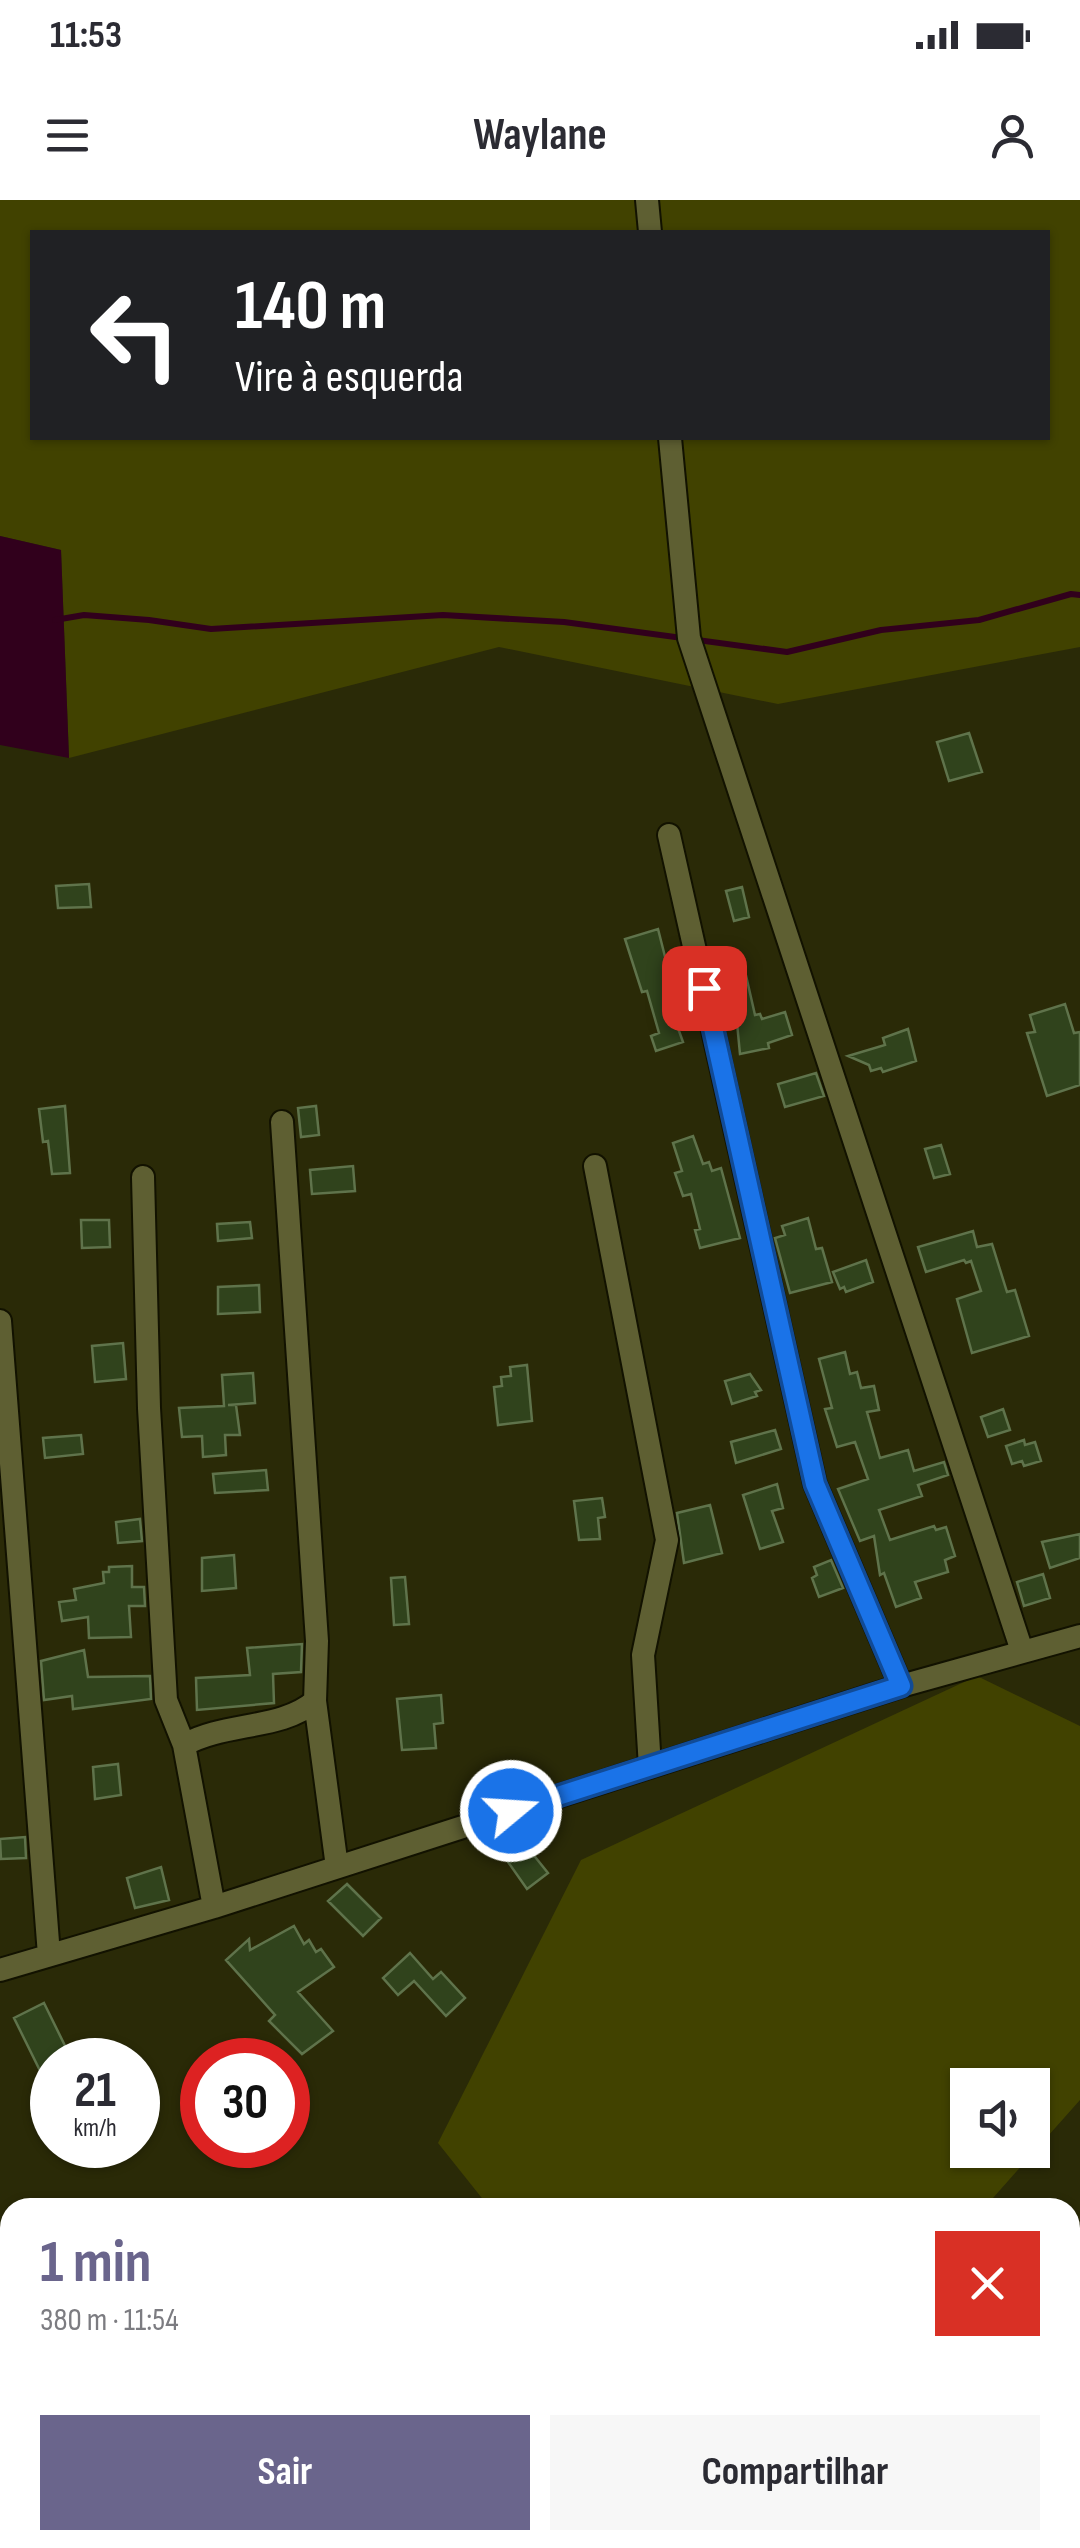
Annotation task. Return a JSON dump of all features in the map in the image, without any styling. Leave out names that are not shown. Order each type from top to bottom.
[{"type":"street","points":[[646,200],[650,230]]},
{"type":"street","points":[[670,440],[689,638],[1022,1651]]},
{"type":"street","points":[[670,835],[815,1484],[901,1686]]},
{"type":"street","points":[[282,1122],[317,1641],[315,1701],[337,1867]]},
{"type":"street","points":[[595,1166],[667,1540],[642,1655],[650,1766]]},
{"type":"street","points":[[142,1177],[149,1408],[166,1700],[184,1745],[214,1907]]},
{"type":"street","points":[[0,1321],[48,1955]]},
{"type":"street","points":[[0,1970],[214,1907],[901,1686],[1080,1636]]},
{"type":"street","points":[[184,1745],[220,1729],[290,1716],[315,1701]]},
{"type":"shaded area","points":[[0,200],[1080,200],[1080,647],[778,704],[499,647],[69,758],[61,550],[0,536]]},
{"type":"shaded area","points":[[0,536],[61,550],[69,758],[0,745]]},
{"type":"shaded area","points":[[977,1676],[1080,1726],[1080,2100],[1050,2134],[1050,2068],[950,2068],[950,2168],[1020,2168],[993,2198],[482,2198],[438,2143],[581,1860]]},
{"type":"building","points":[[969,733],[982,772],[949,781],[937,742]]},
{"type":"building","points":[[89,884],[91,907],[58,908],[56,886]]},
{"type":"building","points":[[742,887],[749,917],[734,921],[726,891]]},
{"type":"building","points":[[658,929],[677,1004],[670,1006],[683,1042],[656,1051],[651,1036],[659,1033],[647,991],[642,992],[625,939]]},
{"type":"building","points":[[742,958],[755,1015],[760,1014],[762,1019],[785,1012],[792,1035],[768,1043],[769,1048],[740,1054],[727,985],[719,988],[714,966]]},
{"type":"building","points":[[1065,1004],[1074,1033],[1080,1032],[1080,1085],[1047,1096],[1027,1033],[1035,1032],[1030,1015]]},
{"type":"building","points":[[908,1029],[916,1061],[883,1072],[881,1068],[871,1071],[869,1065],[848,1056],[885,1045],[883,1038]]},
{"type":"building","points":[[816,1073],[824,1096],[785,1107],[778,1084]]},
{"type":"building","points":[[65,1106],[70,1173],[52,1174],[39,1109]]},
{"type":"building","points":[[316,1106],[319,1135],[301,1137],[298,1108]]},
{"type":"building","points":[[693,1136],[703,1164],[709,1162],[712,1171],[721,1168],[740,1238],[700,1248],[695,1230],[700,1229],[691,1194],[683,1196],[675,1173],[682,1171],[673,1143]]},
{"type":"building","points":[[941,1145],[950,1174],[934,1178],[925,1149]]},
{"type":"building","points":[[353,1166],[355,1191],[312,1194],[310,1170]]},
{"type":"building","points":[[808,1218],[816,1249],[822,1248],[832,1282],[790,1293],[775,1238],[785,1235],[782,1226]]},
{"type":"building","points":[[81,1220],[109,1220],[110,1247],[82,1248]]},
{"type":"building","points":[[250,1222],[252,1238],[218,1241],[217,1224]]},
{"type":"building","points":[[973,1231],[977,1247],[992,1244],[1007,1292],[1015,1290],[1029,1336],[972,1353],[957,1299],[981,1291],[971,1261],[926,1272],[918,1247]]},
{"type":"building","points":[[866,1260],[873,1282],[846,1292],[844,1287],[840,1289],[833,1272]]},
{"type":"building","points":[[259,1285],[260,1312],[218,1314],[218,1287]]},
{"type":"building","points":[[123,1343],[126,1379],[95,1382],[92,1346]]},
{"type":"building","points":[[845,1352],[850,1374],[857,1372],[861,1388],[874,1386],[879,1410],[867,1412],[880,1458],[908,1450],[914,1471],[944,1462],[948,1475],[918,1485],[922,1496],[879,1510],[890,1540],[934,1526],[936,1530],[946,1527],[955,1556],[945,1560],[948,1572],[915,1582],[921,1598],[896,1607],[884,1573],[880,1575],[874,1536],[860,1541],[838,1489],[868,1479],[855,1442],[837,1447],[825,1409],[832,1408],[819,1359]]},
{"type":"building","points":[[527,1365],[532,1421],[498,1425],[494,1387],[502,1386],[501,1377],[511,1376],[510,1367]]},
{"type":"building","points":[[253,1373],[255,1403],[228,1405],[236,1405],[240,1435],[225,1435],[226,1455],[203,1457],[202,1436],[182,1437],[179,1408],[224,1406],[222,1375]]},
{"type":"building","points":[[750,1374],[761,1390],[755,1392],[757,1396],[732,1404],[725,1381]]},
{"type":"building","points":[[1003,1409],[1010,1430],[988,1437],[981,1417]]},
{"type":"building","points":[[775,1430],[781,1449],[736,1463],[731,1442]]},
{"type":"building","points":[[81,1435],[83,1454],[45,1458],[43,1438]]},
{"type":"building","points":[[1024,1440],[1025,1445],[1035,1442],[1041,1461],[1024,1466],[1022,1461],[1012,1464],[1006,1446]]},
{"type":"building","points":[[266,1470],[268,1490],[215,1493],[213,1474]]},
{"type":"building","points":[[777,1484],[783,1508],[772,1511],[783,1542],[760,1549],[743,1495]]},
{"type":"building","points":[[602,1498],[605,1517],[598,1518],[600,1539],[579,1540],[574,1501]]},
{"type":"building","points":[[710,1505],[722,1553],[684,1563],[677,1513]]},
{"type":"building","points":[[140,1519],[142,1541],[118,1543],[116,1522]]},
{"type":"building","points":[[1080,1534],[1080,1558],[1050,1568],[1042,1542]]},
{"type":"building","points":[[234,1555],[236,1588],[202,1591],[202,1558]]},
{"type":"building","points":[[831,1560],[843,1588],[819,1597],[812,1578],[817,1575],[814,1567]]},
{"type":"building","points":[[132,1566],[132,1587],[144,1587],[145,1606],[129,1606],[131,1637],[89,1638],[88,1617],[62,1621],[59,1602],[76,1600],[74,1589],[104,1583],[103,1572],[109,1572],[109,1567]]},
{"type":"building","points":[[1043,1574],[1050,1598],[1024,1606],[1017,1582]]},
{"type":"building","points":[[405,1577],[409,1624],[394,1625],[391,1578]]},
{"type":"building","points":[[302,1644],[301,1672],[273,1674],[274,1703],[197,1710],[196,1678],[250,1675],[247,1648]]},
{"type":"building","points":[[84,1650],[88,1677],[150,1676],[151,1699],[73,1709],[72,1696],[44,1700],[41,1661]]},
{"type":"building","points":[[441,1695],[443,1723],[434,1724],[436,1748],[402,1750],[397,1699]]},
{"type":"building","points":[[118,1764],[121,1795],[95,1799],[93,1767]]},
{"type":"building","points":[[523,1833],[531,1846],[528,1848],[548,1873],[527,1889],[499,1849]]},
{"type":"building","points":[[25,1837],[26,1858],[1,1859],[0,1839]]},
{"type":"building","points":[[161,1867],[169,1900],[135,1908],[127,1878]]},
{"type":"building","points":[[347,1884],[381,1918],[363,1936],[328,1901]]},
{"type":"building","points":[[294,1926],[304,1944],[309,1940],[316,1952],[321,1949],[334,1967],[298,1992],[333,2031],[310,2048],[310,2038],[286,2038],[269,2021],[275,2015],[226,1960],[249,1939],[250,1950]]},
{"type":"building","points":[[410,1953],[433,1979],[441,1972],[465,1998],[446,2016],[414,1981],[398,1995],[383,1978]]},
{"type":"building","points":[[44,2003],[61,2038],[30,2038],[30,2050],[14,2018]]},
{"type":"waterway","points":[[55,620],[84,615],[211,629],[443,615],[564,622],[787,652],[881,630],[979,620],[1071,594],[1080,595]]},
{"type":"route","points":[[511,1811],[901,1686],[815,1484],[704,988]]}]
